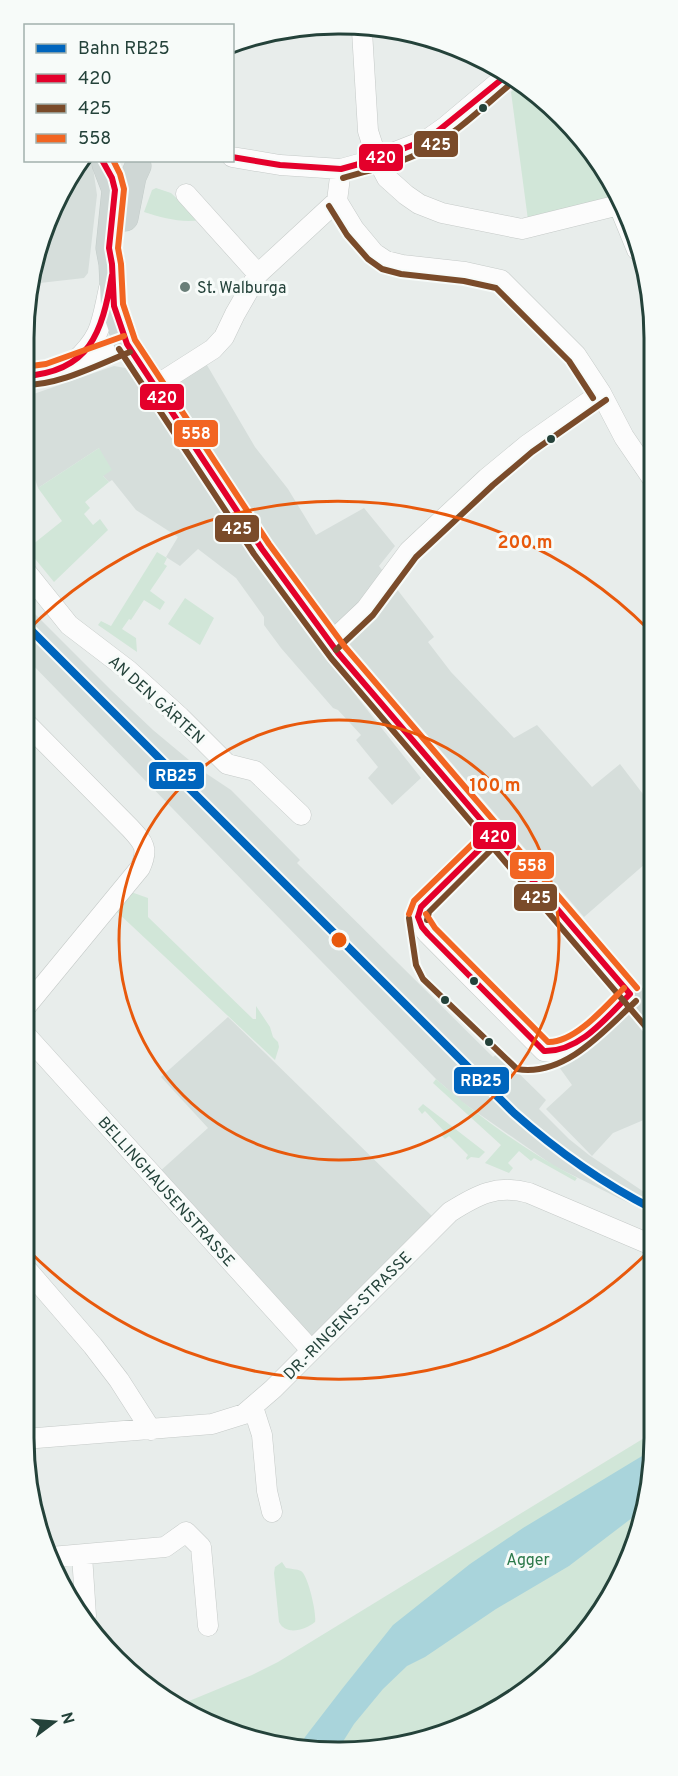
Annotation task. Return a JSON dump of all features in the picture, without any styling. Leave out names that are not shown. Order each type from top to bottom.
[{"type":"main road","points":[[104,162],[121,171],[130,170],[142,162]]},
{"type":"main road","points":[[104,162],[115,190],[109,248],[114,306],[127,344],[257,541],[330,643],[644,1010]]},
{"type":"main road","points":[[112,271],[120,249],[130,191],[142,162]]},
{"type":"street","points":[[362,35],[368,131],[377,159],[387,177],[419,204],[442,213],[522,229],[614,210]]},
{"type":"street","points":[[234,157],[280,165],[341,169],[377,159],[428,138],[445,127],[500,81]]},
{"type":"street","points":[[341,169],[337,201],[354,229],[374,253],[386,261],[402,265],[465,272],[501,280],[576,355],[644,466]]},
{"type":"street","points":[[186,194],[258,274]]},
{"type":"street","points":[[166,379],[213,350],[224,337],[258,274],[337,201]]},
{"type":"street","points":[[70,366],[90,347],[99,332],[112,271]]},
{"type":"street","points":[[34,376],[70,366],[127,344]]},
{"type":"street","points":[[330,643],[366,609],[409,550],[487,478],[527,445],[601,393]]},
{"type":"street","name":"AN DEN GÄRTEN","points":[[34,581],[69,625],[128,669],[226,764],[255,771],[301,815]]},
{"type":"street","points":[[34,731],[130,828],[143,844],[145,851],[145,858],[140,868],[34,997]]},
{"type":"street","points":[[494,835],[421,907],[418,917],[422,927],[544,1051],[562,1051],[575,1044],[630,994]]},
{"type":"street","name":"BELLINGHAUSENSTRASSE","points":[[34,1044],[311,1350]]},
{"type":"street","name":"DR.-RINGENS-STRASSE","points":[[34,1438],[212,1424],[235,1418],[253,1407],[450,1212],[474,1197],[492,1191],[511,1189],[529,1193],[644,1242]]},
{"type":"street","points":[[34,1278],[93,1346],[119,1380],[151,1430]]},
{"type":"street","points":[[253,1407],[262,1435],[267,1491],[272,1512]]},
{"type":"street","points":[[59,1556],[165,1547],[186,1532],[201,1547],[208,1626]]},
{"type":"street","points":[[81,1555],[85,1605]]},
{"type":"shaded area","points":[[92,162],[97,195],[88,273],[84,278],[40,283],[58,222],[75,187]]},
{"type":"shaded area","points":[[204,360],[255,447],[288,489],[316,535],[364,508],[395,546],[379,566],[434,637],[428,642],[451,672],[514,738],[537,725],[592,787],[620,764],[644,795],[644,865],[584,917],[350,645],[287,564],[165,384]]},
{"type":"shaded area","points":[[114,366],[131,369],[247,549],[305,631],[421,778],[392,805],[368,778],[378,767],[356,740],[361,735],[338,710],[333,708],[281,648],[264,625],[264,617],[236,578],[198,549],[180,566],[166,557],[178,537],[136,510],[112,480],[109,482],[103,476],[99,448],[38,488],[34,476],[34,394]]},
{"type":"shaded area","points":[[34,613],[153,730],[201,770],[231,790],[300,860],[297,863],[493,1057],[498,1053],[546,1100],[539,1109],[569,1139],[644,1192],[644,1211],[554,1166],[462,1102],[436,1079],[34,666]]},
{"type":"shaded area","points":[[619,1011],[627,1012],[644,1033],[644,1120],[613,1133],[592,1156],[546,1109],[572,1085],[559,1067]]},
{"type":"shaded area","points":[[228,1017],[434,1218],[311,1340],[158,1173],[208,1128],[161,1077]]},
{"type":"green space","points":[[514,90],[524,97],[568,138],[592,170],[609,199],[528,220],[511,92]]},
{"type":"green space","points":[[156,188],[171,193],[200,220],[165,218],[144,212],[152,190]]},
{"type":"green space","points":[[99,448],[112,470],[103,476],[109,482],[85,502],[90,508],[84,514],[93,525],[100,519],[108,530],[54,582],[34,558],[34,543],[62,521],[38,488]]},
{"type":"green space","points":[[157,552],[167,558],[164,564],[167,566],[150,591],[165,602],[160,610],[144,600],[122,629],[136,638],[137,652],[98,625],[101,621],[111,626]]},
{"type":"green space","points":[[185,598],[214,618],[200,645],[168,624]]},
{"type":"green space","points":[[131,892],[148,898],[148,917],[253,1019],[256,1019],[256,1006],[278,1042],[279,1047],[275,1060],[116,911]]},
{"type":"green space","points":[[436,1079],[504,1133],[577,1178],[575,1181],[534,1158],[531,1161],[519,1151],[508,1163],[513,1168],[509,1173],[485,1163],[501,1145],[433,1083]]},
{"type":"green space","points":[[423,1104],[485,1152],[479,1158],[471,1157],[467,1160],[468,1155],[449,1136],[445,1139],[441,1135],[444,1131],[425,1111],[422,1114],[418,1109]]},
{"type":"green space","points":[[644,1438],[641,1477],[633,1516],[620,1554],[603,1589],[568,1638],[540,1666],[491,1701],[456,1718],[418,1731],[379,1739],[339,1742],[299,1739],[260,1731],[222,1718],[188,1701],[278,1662]]},
{"type":"green space","points":[[282,1562],[286,1568],[299,1570],[304,1574],[311,1595],[315,1622],[301,1629],[286,1629],[279,1622],[274,1573],[275,1567]]},
{"type":"water","name":"Agger","points":[[643,1455],[633,1518],[569,1566],[407,1666],[383,1689],[354,1724],[343,1742],[304,1739],[393,1625],[470,1564],[523,1528]]},
{"type":"rail line","name":"RB25","points":[[34,633],[514,1113],[581,1166],[644,1204]]},
{"type":"transit line","name":"420","points":[[234,157],[280,165],[341,169],[377,159],[428,139],[500,81]]},
{"type":"transit line","name":"425","points":[[343,178],[395,163],[424,151],[459,128],[508,86]]},
{"type":"transit line","name":"420","points":[[103,162],[112,178],[115,190],[109,248],[114,306],[127,344],[262,549],[338,653],[630,994]]},
{"type":"transit line","name":"558","points":[[114,162],[124,189],[118,248],[123,304],[135,340],[269,544],[345,647],[637,988]]},
{"type":"transit line","name":"425","points":[[329,206],[347,235],[368,259],[382,269],[401,274],[464,281],[496,288],[569,361],[593,398]]},
{"type":"transit line","name":"420","points":[[34,375],[64,367],[78,358],[89,346],[103,315],[112,275]]},
{"type":"transit line","name":"558","points":[[34,366],[46,364],[124,336]]},
{"type":"transit line","name":"425","points":[[119,349],[254,554],[331,658],[644,1025]]},
{"type":"transit line","name":"425","points":[[34,384],[65,378],[130,352]]},
{"type":"transit line","name":"425","points":[[336,650],[373,615],[416,557],[493,485],[532,452],[606,400]]},
{"type":"transit line","name":"558","points":[[409,914],[414,901],[488,829]]},
{"type":"transit line","name":"420","points":[[418,917],[421,907],[494,835]]},
{"type":"transit line","name":"425","points":[[427,920],[429,912],[500,841]]},
{"type":"transit line","name":"558","points":[[426,914],[435,928],[548,1042],[569,1037],[579,1030],[624,988]]},
{"type":"transit line","name":"420","points":[[418,917],[428,934],[544,1051],[569,1046],[592,1032],[630,994]]},
{"type":"transit line","name":"425","points":[[409,918],[416,965],[423,979],[517,1069],[535,1070],[567,1059],[597,1038],[636,1001]]},
{"type":"place","name":"St. Walburga","points":[[185,287]]}]
